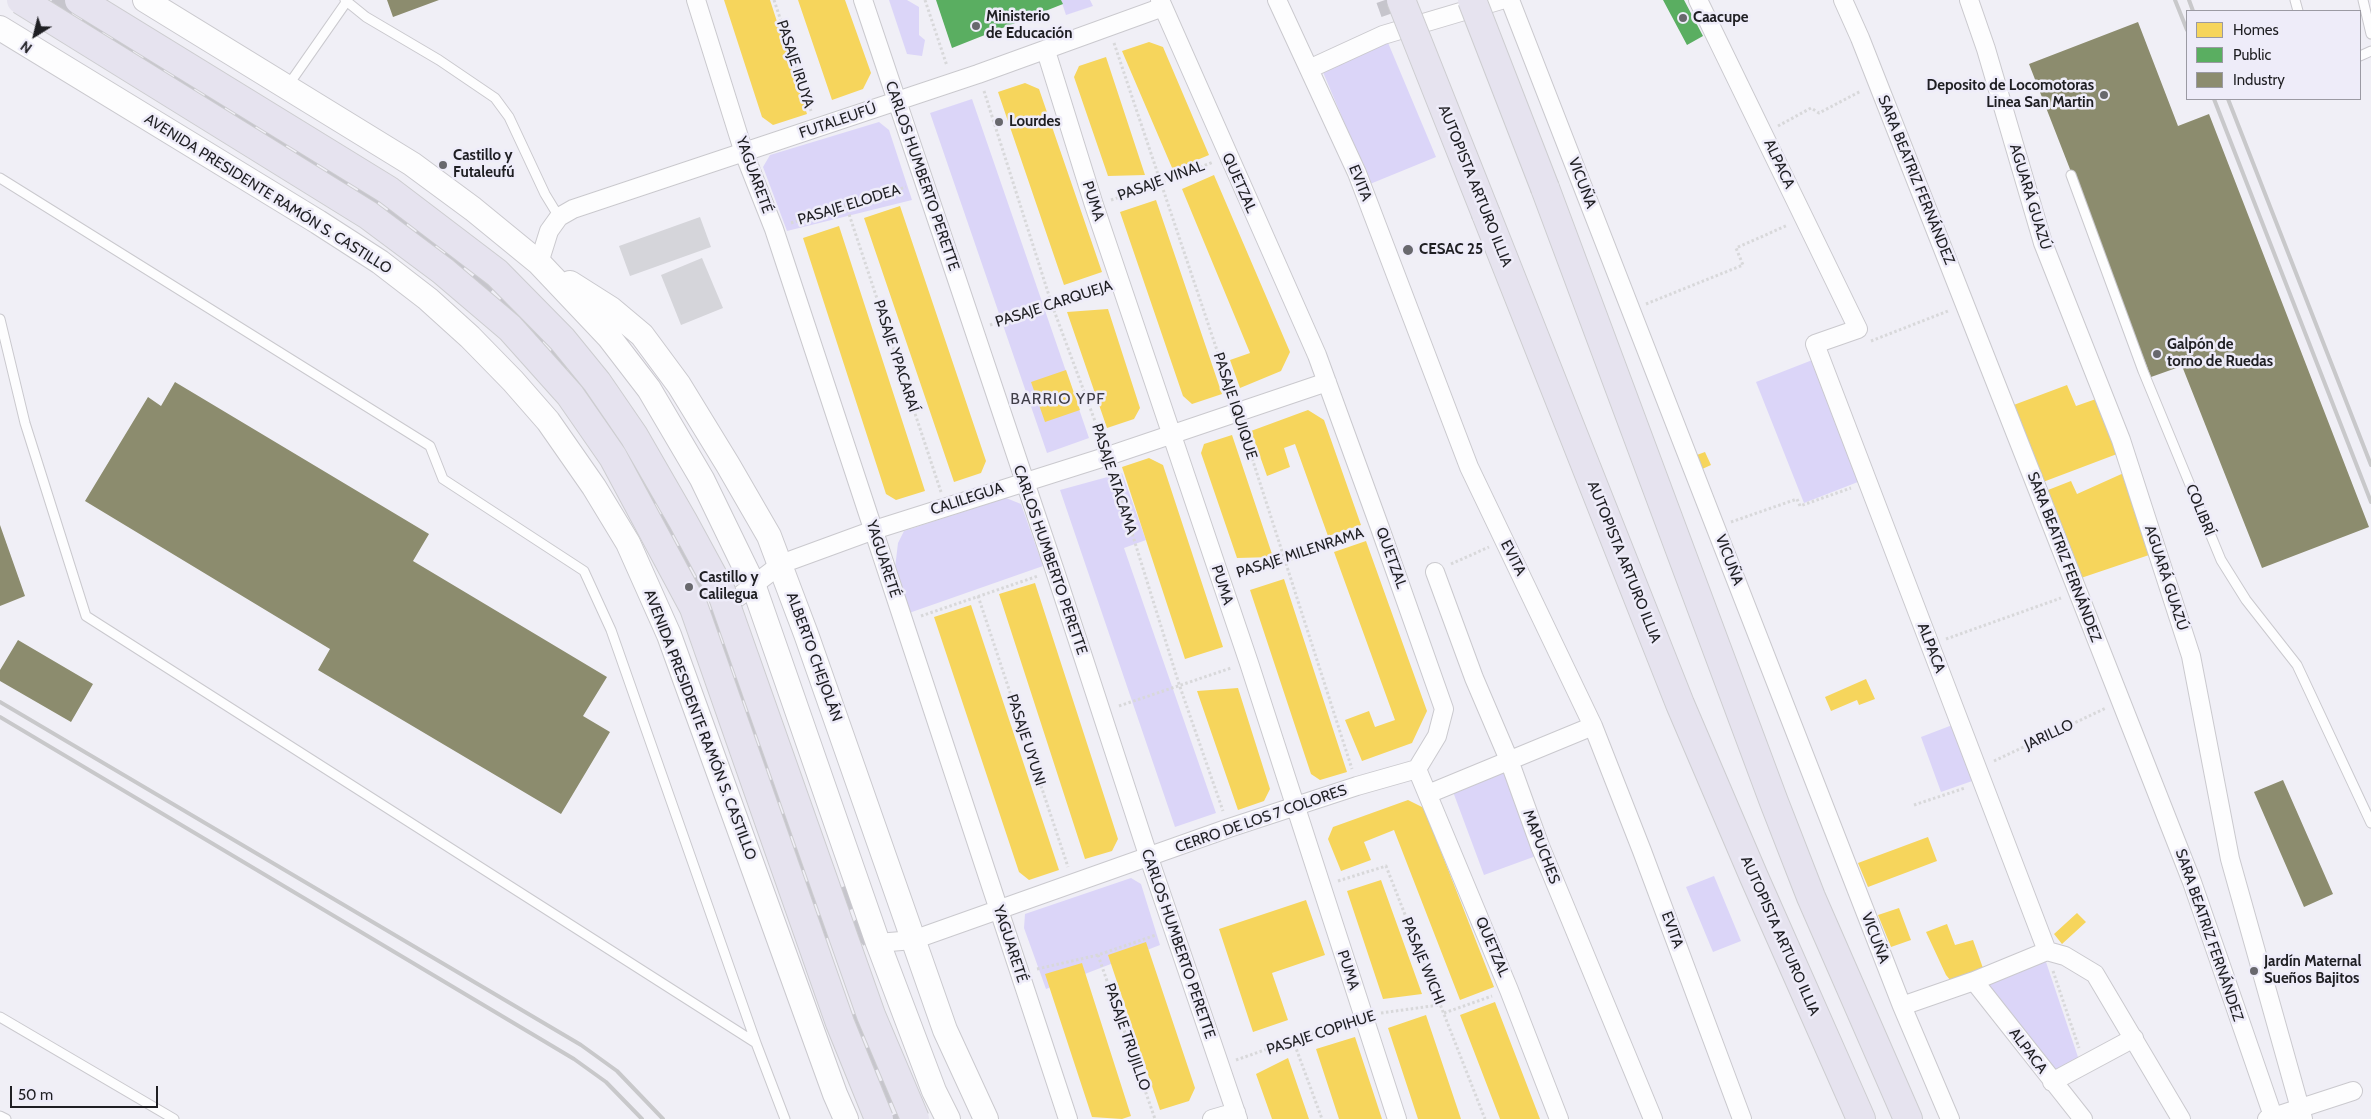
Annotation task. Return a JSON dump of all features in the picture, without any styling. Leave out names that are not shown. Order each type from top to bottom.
[{"type":"highway","points":[[20,0],[368,215],[443,271],[496,316],[533,353],[570,395],[613,456],[694,608],[840,1023],[879,1119]]},
{"type":"highway","points":[[79,0],[388,190],[497,273],[544,320],[597,382],[634,436],[721,591],[871,1015],[915,1119]]},
{"type":"highway","name":"AUTOPISTA ARTURO ILLIA","points":[[1402,0],[1680,704],[1861,1119]]},
{"type":"highway","points":[[1472,0],[1555,214],[1780,819],[1811,897],[1908,1119]]},
{"type":"main road","points":[[144,0],[412,164],[473,208],[539,263],[609,337],[649,390],[702,479],[753,584],[878,943],[934,1091],[948,1119]]},
{"type":"main road","name":"AVENIDA PRESIDENTE RAMÓN S. CASTILLO","points":[[0,28],[318,222],[380,262],[428,299],[470,336],[548,421],[594,487],[628,543],[669,636],[835,1094],[846,1119]]},
{"type":"main road","name":"ALBERTO CHEJOLÁN","points":[[539,263],[611,309],[642,335],[679,385],[769,536],[781,564],[945,1030],[986,1119]]},
{"type":"street","name":"YAGUARETÉ","points":[[696,0],[744,153],[774,229],[1068,1119]]},
{"type":"street","name":"CARLOS HUMBERTO PERETTE","points":[[863,0],[896,101],[925,181],[1023,481],[1055,570],[1148,858],[1237,1115]]},
{"type":"street","name":"EVITA","points":[[1277,0],[1357,173],[1469,467],[1593,726],[1642,851],[1742,1119]]},
{"type":"street","points":[[1309,69],[1383,35],[1501,0]]},
{"type":"street","name":"VICUÑA","points":[[1510,0],[1902,1006],[1950,1119]]},
{"type":"street","name":"ALPACA","points":[[1698,0],[1858,329],[1815,344],[2047,951]]},
{"type":"street","name":"SARA BEATRIZ FERNÁNDEZ","points":[[1843,0],[1965,304],[2192,882],[2271,1118]]},
{"type":"street","points":[[1962,0],[1986,50]]},
{"type":"street","points":[[1969,0],[1986,50]]},
{"type":"street","name":"FUTALEUFÚ","points":[[559,217],[573,209],[1046,51],[1109,28],[1162,4]]},
{"type":"street","name":"QUETZAL","points":[[1162,4],[1227,155],[1317,355],[1380,528],[1444,709],[1437,736],[1417,769],[1509,990],[1559,1119]]},
{"type":"street","name":"AGUARÁ GUAZÚ","points":[[1986,50],[2043,242],[2121,440],[2191,656],[2230,859],[2301,1114]]},
{"type":"street","name":"PUMA","points":[[1046,51],[1094,205],[1249,663],[1397,1119]]},
{"type":"street","points":[[539,263],[549,231],[559,217]]},
{"type":"street","name":"CALILEGUA","points":[[733,601],[781,564],[874,530],[1023,481],[1173,435],[1327,382]]},
{"type":"street","name":"MAPUCHES","points":[[1435,572],[1474,678],[1509,760],[1540,846],[1653,1119]]},
{"type":"street","points":[[1428,794],[1593,726]]},
{"type":"street","name":"CERRO DE LOS 7 COLORES","points":[[878,943],[913,940],[1229,828],[1357,786],[1417,769]]},
{"type":"street","points":[[1902,1006],[1974,981],[2047,951],[2064,956],[2096,974],[2181,1119]]},
{"type":"street","name":"ALPACA","points":[[1974,981],[2083,1119]]},
{"type":"street","points":[[2052,1082],[2134,1038]]},
{"type":"street","points":[[2271,1118],[2301,1114],[2353,1091]]},
{"type":"street","points":[[1212,1119],[1237,1115]]},
{"type":"lane","points":[[2362,0],[2371,34]]},
{"type":"lane","points":[[287,87],[346,1],[366,17],[439,60],[495,98],[509,117],[544,194],[559,217]]},
{"type":"lane","name":"COLIBRÍ","points":[[2071,175],[2143,371],[2220,560],[2246,600],[2297,666],[2371,823]]},
{"type":"lane","points":[[0,178],[430,446],[443,479],[584,570],[611,630],[756,1043],[785,1119]]},
{"type":"lane","points":[[0,319],[25,423],[86,616],[756,1043]]},
{"type":"lane","points":[[0,1016],[174,1119]]},
{"type":"lane","points":[[0,1116],[6,1119]]},
{"type":"path","name":"PASAJE IRUYA","points":[[774,0],[816,128]]},
{"type":"path","points":[[925,0],[953,82]]},
{"type":"path","name":"PASAJE IQUIQUE","points":[[1109,28],[1163,184],[1357,786]]},
{"type":"path","name":"PASAJE ATACAMA","points":[[978,74],[1052,305],[1108,456],[1179,684],[1229,828]]},
{"type":"path","points":[[1764,134],[1812,108],[1819,113],[1877,82]]},
{"type":"path","name":"PASAJE VINAL","points":[[1094,205],[1163,184],[1227,155]]},
{"type":"path","name":"PASAJE ELODEA","points":[[774,229],[925,181]]},
{"type":"path","name":"PASAJE YPACARAÍ","points":[[846,205],[946,507]]},
{"type":"path","points":[[1631,309],[1743,265],[1736,248],[1804,218]]},
{"type":"path","name":"PASAJE CARQUEJA","points":[[988,326],[1120,283]]},
{"type":"path","points":[[1858,329],[1872,342],[1965,304]]},
{"type":"path","points":[[1716,527],[1798,499],[1800,506],[1868,482]]},
{"type":"path","name":"PASAJE MILENRAMA","points":[[1220,578],[1286,561],[1380,528]]},
{"type":"path","points":[[1435,572],[1504,540]]},
{"type":"path","points":[[904,622],[1055,570]]},
{"type":"path","points":[[1930,645],[2078,592]]},
{"type":"path","name":"PASAJE UYUNI","points":[[978,596],[1074,884]]},
{"type":"path","points":[[1118,707],[1179,684],[1249,663]]},
{"type":"path","name":"JARILLO","points":[[1914,806],[1980,775],[2121,701]]},
{"type":"path","name":"PASAJE WICHI","points":[[1321,886],[1386,866],[1485,1119]]},
{"type":"path","points":[[1019,973],[1098,955],[1173,929]]},
{"type":"path","points":[[2047,951],[2084,1064]]},
{"type":"path","name":"PASAJE TRUJILLO","points":[[1098,955],[1155,1119]]},
{"type":"path","points":[[1444,1013],[1509,990]]},
{"type":"path","name":"PASAJE COPIHUE","points":[[1233,1061],[1363,1016],[1440,1005]]},
{"type":"path","points":[[1293,1040],[1322,1119]]},
{"type":"shaded area","points":[[889,0],[907,0],[919,7],[919,35],[925,40],[922,56],[907,54]]},
{"type":"shaded area","points":[[1061,0],[1090,0],[1093,6],[1066,15]]},
{"type":"shaded area","points":[[1386,38],[1436,157],[1370,184],[1320,65]]},
{"type":"shaded area","points":[[972,99],[1089,438],[1047,453],[930,113]]},
{"type":"shaded area","points":[[879,122],[889,130],[912,200],[787,231],[763,167],[770,155]]},
{"type":"shaded area","points":[[1815,359],[1863,480],[1804,503],[1756,382]]},
{"type":"shaded area","points":[[1122,473],[1146,540],[1124,548],[1216,813],[1175,827],[1060,490]]},
{"type":"shaded area","points":[[1006,498],[1021,504],[1043,566],[909,613],[895,568],[898,543],[904,531]]},
{"type":"shaded area","points":[[1955,724],[1975,780],[1941,792],[1921,737]]},
{"type":"shaded area","points":[[1503,770],[1536,856],[1484,875],[1452,789]]},
{"type":"shaded area","points":[[1714,876],[1741,941],[1713,952],[1686,887]]},
{"type":"shaded area","points":[[1131,878],[1141,884],[1160,945],[1046,989],[1024,928],[1025,914]]},
{"type":"shaded area","points":[[2045,959],[2079,1060],[2054,1075],[1985,985]]},
{"type":"building: Homes","points":[[724,0],[770,0],[807,114],[773,125],[762,117]]},
{"type":"building: Homes","points":[[798,0],[845,0],[871,73],[863,89],[832,100]]},
{"type":"building: Homes","points":[[1149,42],[1163,47],[1209,155],[1173,170],[1122,51]]},
{"type":"building: Homes","points":[[1106,57],[1145,175],[1108,176],[1074,77],[1079,66]]},
{"type":"building: Homes","points":[[1025,83],[1039,89],[1102,272],[1064,285],[998,92]]},
{"type":"building: Homes","points":[[1214,175],[1290,352],[1281,371],[1240,388],[1230,360],[1250,353],[1182,189]]},
{"type":"building: Homes","points":[[1156,200],[1222,394],[1192,404],[1183,396],[1120,212]]},
{"type":"building: Homes","points":[[900,206],[986,461],[981,473],[954,482],[864,218]]},
{"type":"building: Homes","points":[[839,226],[925,491],[896,500],[886,494],[803,238]]},
{"type":"building: Homes","points":[[1108,309],[1140,408],[1134,419],[1107,428],[1067,312]]},
{"type":"building: Homes","points":[[1066,370],[1080,410],[1045,422],[1031,382]]},
{"type":"building: Homes","points":[[2067,385],[2076,406],[2096,399],[2117,454],[2043,482],[2011,406]]},
{"type":"building: Homes","points":[[1308,410],[1324,420],[1361,525],[1328,536],[1295,444],[1284,448],[1290,467],[1267,476],[1251,431]]},
{"type":"building: Homes","points":[[1232,435],[1273,557],[1237,558],[1201,453],[1204,444]]},
{"type":"building: Homes","points":[[1705,452],[1711,465],[1700,470],[1694,456]]},
{"type":"building: Homes","points":[[1149,458],[1163,465],[1223,647],[1185,659],[1122,467]]},
{"type":"building: Homes","points":[[2126,472],[2152,554],[2081,578],[2048,490],[2071,481],[2077,494]]},
{"type":"building: Homes","points":[[1366,541],[1427,711],[1412,743],[1362,761],[1345,720],[1369,711],[1375,727],[1395,720],[1334,552]]},
{"type":"building: Homes","points":[[1284,579],[1347,772],[1320,780],[1311,774],[1250,590]]},
{"type":"building: Homes","points":[[1035,583],[1118,839],[1112,851],[1085,859],[999,594]]},
{"type":"building: Homes","points":[[971,605],[1059,870],[1029,880],[1019,872],[934,617]]},
{"type":"building: Homes","points":[[1866,679],[1875,699],[1859,705],[1857,700],[1831,711],[1825,697]]},
{"type":"building: Homes","points":[[1238,688],[1270,789],[1264,801],[1238,810],[1197,691]]},
{"type":"building: Homes","points":[[1408,800],[1424,808],[1494,987],[1460,1000],[1394,830],[1364,842],[1371,860],[1341,871],[1328,839],[1333,827]]},
{"type":"building: Homes","points":[[1928,837],[1937,861],[1868,887],[1858,863]]},
{"type":"building: Homes","points":[[1381,880],[1422,994],[1383,999],[1347,891]]},
{"type":"building: Homes","points":[[1306,900],[1325,955],[1272,973],[1288,1020],[1253,1032],[1219,929]]},
{"type":"building: Homes","points":[[1899,908],[1911,940],[1891,947],[1878,915]]},
{"type":"building: Homes","points":[[2077,913],[2086,922],[2062,944],[2054,934]]},
{"type":"building: Homes","points":[[1947,924],[1955,945],[1973,940],[1984,971],[1951,981],[1946,975],[1926,932]]},
{"type":"building: Homes","points":[[1146,942],[1195,1088],[1189,1101],[1160,1110],[1108,955]]},
{"type":"building: Homes","points":[[1082,963],[1131,1116],[1122,1119],[1092,1117],[1045,974]]},
{"type":"building: Homes","points":[[1495,1002],[1540,1119],[1500,1119],[1460,1015]]},
{"type":"building: Homes","points":[[1426,1015],[1461,1119],[1418,1119],[1388,1028]]},
{"type":"building: Homes","points":[[1355,1037],[1382,1119],[1339,1119],[1316,1049]]},
{"type":"building: Homes","points":[[1288,1058],[1309,1119],[1272,1119],[1256,1074]]},
{"type":"building: Public","name":"Ministerio de Educación","points":[[936,0],[1061,0],[1063,4],[952,48]]},
{"type":"building: Public","name":"Caacupe","points":[[1663,0],[1684,0],[1703,36],[1687,45]]},
{"type":"building: Industry","points":[[387,0],[439,0],[393,17]]},
{"type":"building: Industry","points":[[2138,22],[2178,126],[2209,114],[2369,527],[2262,568],[2182,366],[2151,377],[2029,64]]},
{"type":"building: Industry","points":[[175,382],[429,534],[413,561],[607,677],[583,716],[610,732],[561,814],[318,670],[330,649],[85,501],[148,397],[161,406]]},
{"type":"building: Industry","points":[[0,525],[25,596],[0,606]]},
{"type":"building: Industry","points":[[18,640],[93,684],[71,722],[0,681],[0,670]]},
{"type":"building: Industry","points":[[2283,780],[2333,894],[2304,907],[2254,792]]},
{"type":"building: Other","points":[[700,217],[711,247],[630,276],[619,246]]},
{"type":"building: Other","points":[[702,258],[723,308],[681,325],[661,275]]},
{"type":"tunnel","points":[[52,0],[383,206],[456,261],[522,319],[553,352],[585,391],[625,446]]},
{"type":"tunnel","points":[[1385,0],[1390,14]]},
{"type":"tunnel","points":[[645,482],[699,583],[830,939]]},
{"type":"tunnel","points":[[713,621],[733,601]]},
{"type":"tunnel","points":[[840,888],[851,916],[878,943]]},
{"type":"tunnel","points":[[857,1013],[898,1119]]},
{"type":"railway","points":[[2175,0],[2186,28]]},
{"type":"railway","points":[[2189,0],[2193,10]]},
{"type":"railway","points":[[2214,100],[2371,502]]},
{"type":"railway","points":[[2228,100],[2371,465]]},
{"type":"railway","points":[[0,702],[581,1045],[617,1071],[663,1119]]},
{"type":"railway","points":[[0,717],[574,1059],[606,1082],[642,1119]]},
{"type":"place","name":"Caacupe","points":[[1683,18]]},
{"type":"place","name":"Ministerio de Educación","points":[[976,26]]},
{"type":"place","name":"Deposito de Locomotoras Linea San Martin","points":[[2104,95]]},
{"type":"place","name":"Lourdes","points":[[999,122]]},
{"type":"place","name":"Castillo y Futaleufú","points":[[443,165]]},
{"type":"place","name":"CESAC 25","points":[[1408,250]]},
{"type":"place","name":"Galpón de torno de Ruedas","points":[[2157,354]]},
{"type":"place","name":"Castillo y Calilegua","points":[[689,587]]},
{"type":"place","name":"Jardín Maternal Sueños Bajitos","points":[[2254,971]]},
{"type":"district","name":"BARRIO YPF","points":[[1058,399]]}]
